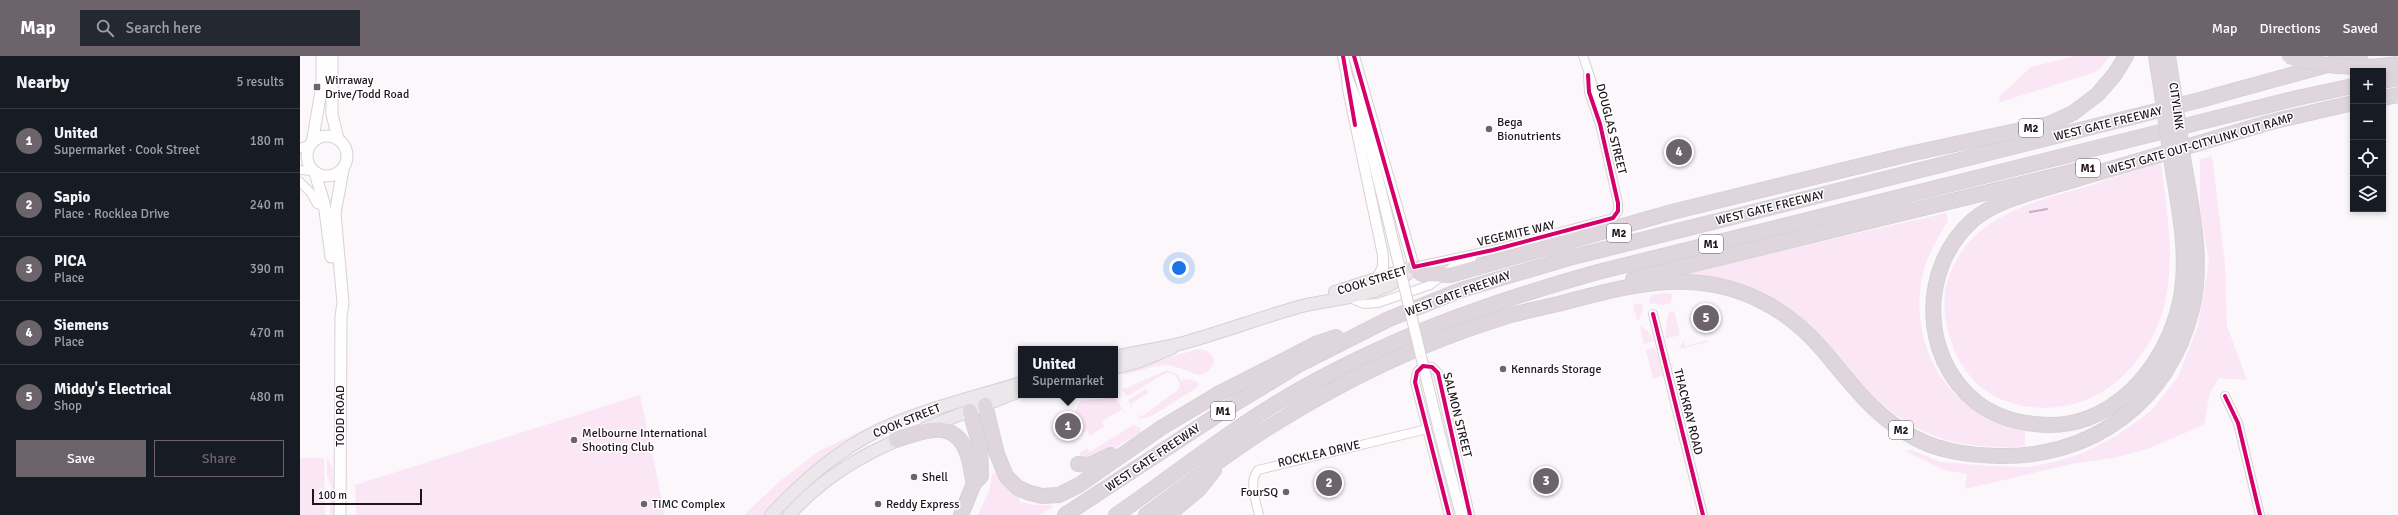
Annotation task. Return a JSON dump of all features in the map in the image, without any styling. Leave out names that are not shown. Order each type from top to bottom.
[{"type":"highway","name":"M2","points":[[1414,267],[1422,274],[1443,275],[1483,267],[1633,222],[2049,124],[2073,113],[2098,94],[2115,74],[2126,56]]},
{"type":"highway","name":"CITYLINK","points":[[2156,56],[2168,91]]},
{"type":"highway","name":"CITYLINK","points":[[2168,56],[2168,91],[2186,219]]},
{"type":"highway","points":[[2289,56],[2306,62],[2342,68],[2370,68],[2398,64]]},
{"type":"highway","name":"WEST GATE FREEWAY","points":[[1065,515],[1266,383],[1346,339],[1461,290],[1569,258],[2185,104],[2360,56]]},
{"type":"highway","points":[[2386,80],[2398,78]]},
{"type":"highway","name":"WEST GATE FREEWAY","points":[[1116,515],[1243,425],[1307,386],[1394,342],[1485,306],[1598,272],[2297,98],[2350,87]]},
{"type":"highway","points":[[2386,97],[2398,95]]},
{"type":"highway","name":"WEST GATE OUT-CITYLINK OUT RAMP","points":[[2186,219],[2183,280],[2180,298],[2171,331],[2160,355],[2145,376],[2117,404],[2103,413],[2069,424],[2051,426],[2025,423],[1993,412],[1976,402],[1951,374],[1936,338],[1932,312],[1934,292],[1938,273],[1949,249],[1974,220],[2010,199],[2271,122],[2350,104]]},
{"type":"highway","name":"M1","points":[[1146,515],[1221,459],[1304,406],[1388,363],[1435,342],[1504,317],[1554,300],[1671,270],[2036,179],[2215,139]]},
{"type":"highway","name":"M2","points":[[1461,290],[1508,268],[1645,224],[1781,186]]},
{"type":"highway","name":"M2","points":[[1504,317],[1588,296],[1646,285],[1683,282],[1725,287],[1764,301],[1796,323],[1820,347],[1853,389],[1873,409],[1916,438],[1935,447],[1981,455],[2027,454],[2048,451],[2097,435],[2123,418],[2148,395],[2160,379],[2179,346],[2193,306],[2197,260],[2186,219]]},
{"type":"highway","points":[[983,400],[999,460],[1006,476],[1023,490],[1042,496],[1059,495],[1072,489],[1161,428],[1218,394],[1318,343],[1389,320]]},
{"type":"highway","points":[[961,515],[974,483],[981,476],[982,463],[980,446],[968,405]]},
{"type":"highway","points":[[1078,464],[1094,463],[1142,436],[1161,428]]},
{"type":"highway","points":[[896,440],[930,430],[942,429],[952,432],[964,446],[974,483]]},
{"type":"highway","points":[[1168,515],[1199,489],[1221,459]]},
{"type":"main road","points":[[322,56],[322,86],[308,145],[307,158],[314,172],[330,176],[343,170],[348,154],[345,146],[338,139],[332,114],[332,56]]},
{"type":"main road","points":[[308,145],[322,136],[338,139]]},
{"type":"main road","name":"TODD ROAD","points":[[340,515],[341,316],[343,303],[335,213],[343,170]]},
{"type":"main road","name":"TODD ROAD","points":[[314,172],[324,206],[336,304],[341,316]]},
{"type":"main road","name":"COOK STREET","points":[[1303,306],[1326,295],[1414,267]]},
{"type":"main road","name":"COOK STREET","points":[[1118,366],[1139,356],[1303,306],[1346,298],[1393,285],[1405,277],[1414,267]]},
{"type":"main road","name":"COOK STREET","points":[[1118,357],[1139,356]]},
{"type":"main road","name":"COOK STREET","points":[[983,400],[1018,384]]},
{"type":"main road","name":"COOK STREET","points":[[789,515],[816,488],[837,472],[867,453],[968,405],[1018,392]]},
{"type":"main road","name":"COOK STREET","points":[[771,515],[818,471],[871,434],[918,414],[968,405]]},
{"type":"street","name":"SALMON STREET","points":[[1343,56],[1348,89],[1382,247],[1383,265],[1376,280]]},
{"type":"street","name":"SALMON STREET","points":[[1354,56],[1366,93],[1414,267]]},
{"type":"street","name":"DOUGLAS STREET","points":[[1583,56],[1597,99],[1600,124],[1618,200],[1618,212]]},
{"type":"street","name":"SALMON STREET","points":[[1347,76],[1362,115],[1461,515]]},
{"type":"street","name":"SALMON STREET","points":[[1360,77],[1362,115]]},
{"type":"street","points":[[300,170],[314,172]]},
{"type":"street","points":[[300,182],[311,193],[317,204],[324,206]]},
{"type":"street","name":"VEGEMITE WAY","points":[[1414,267],[1493,250],[1607,221],[1613,218],[1618,212]]},
{"type":"street","points":[[1382,247],[1398,248],[1406,238]]},
{"type":"street","name":"VEGEMITE WAY","points":[[1406,293],[1430,285],[1456,264],[1493,250]]},
{"type":"street","name":"COOK STREET","points":[[1346,298],[1371,304],[1406,293]]},
{"type":"street","name":"THACKRAY ROAD","points":[[1653,314],[1703,515]]},
{"type":"street","name":"SALMON STREET","points":[[1449,515],[1415,378],[1419,369],[1427,366],[1434,368],[1438,373],[1470,515]]},
{"type":"street","points":[[2225,396],[2238,423],[2260,515]]},
{"type":"street","name":"ROCKLEA DRIVE","points":[[1259,515],[1253,481],[1254,474],[1258,470],[1427,429]]},
{"type":"shaded area","points":[[2075,56],[2110,56],[2099,70],[2090,74],[2000,102],[1999,97],[2031,67]]},
{"type":"shaded area","points":[[2212,156],[2225,264],[2227,326],[2247,380],[2219,378],[2210,392],[2204,425],[2147,449],[2118,457],[2072,464],[1965,489],[1967,474],[1944,470],[1905,451],[1911,450],[1941,462],[1988,466],[2028,467],[2058,461],[2084,453],[2119,434],[2151,411],[2178,377],[2198,326],[2209,262],[2200,208],[2200,159]]},
{"type":"shaded area","points":[[2161,161],[2169,229],[2169,280],[2163,311],[2158,325],[2144,351],[2135,363],[2114,384],[2102,392],[2086,400],[2069,405],[2051,408],[2015,404],[1998,398],[1983,389],[1970,376],[1956,355],[1950,339],[1945,314],[1945,291],[1948,280],[1963,249],[1978,233],[1990,224],[2017,209]]},
{"type":"shaded area","points":[[1946,213],[1948,221],[1927,260],[1920,292],[1919,312],[1922,332],[1928,351],[1936,369],[1947,386],[1961,400],[1989,417],[2025,428],[2025,446],[1997,447],[1971,445],[1948,440],[1926,432],[1906,421],[1886,407],[1867,390],[1811,326],[1784,305],[1746,290],[1679,277],[1679,274]]},
{"type":"shaded area","points":[[1669,293],[1672,295],[1671,303],[1663,305],[1649,303],[1651,295]]},
{"type":"shaded area","points":[[1641,303],[1643,308],[1639,320],[1637,320],[1633,305]]},
{"type":"shaded area","points":[[1674,311],[1680,335],[1665,339],[1668,313]]},
{"type":"shaded area","points":[[1640,326],[1647,330],[1654,341],[1644,344]]},
{"type":"shaded area","points":[[1708,340],[1708,342],[1679,349],[1683,341],[1685,346]]},
{"type":"shaded area","points":[[1655,348],[1663,375],[1653,379],[1646,350]]},
{"type":"shaded area","points":[[1198,349],[1208,351],[1214,360],[1212,366],[1204,374],[1198,375],[1171,365],[1155,366],[1125,375],[1124,371]]},
{"type":"shaded area","points":[[1684,367],[1688,387],[1676,386],[1675,370]]},
{"type":"shaded area","points":[[1167,370],[1177,374],[1181,381],[1188,379],[1198,382],[1199,386],[1152,416],[1140,419],[1137,414],[1141,417],[1178,390],[1180,384],[1178,379],[1173,374],[1166,373],[1127,396],[1122,390]]},
{"type":"shaded area","points":[[1146,389],[1148,393],[1132,403],[1132,408],[1128,400]]},
{"type":"shaded area","name":"Melbourne International Shooting Club","points":[[640,395],[665,515],[356,515],[355,485]]},
{"type":"shaded area","points":[[1116,398],[1125,413],[1121,410],[1102,421],[1104,426],[1090,436],[1087,430],[1080,435],[1077,433],[1083,426],[1079,416],[1074,414],[1080,401]]},
{"type":"shaded area","points":[[920,408],[844,444],[819,461],[777,498],[779,500],[766,515],[744,515],[780,481],[819,451],[889,418]]},
{"type":"shaded area","points":[[1133,425],[1140,428],[1141,432],[1092,461],[1080,459],[1080,453],[1087,448],[1090,452]]},
{"type":"shaded area","points":[[300,458],[324,458],[325,515],[300,515]]},
{"type":"shaded area","points":[[327,458],[332,467],[335,496],[327,475]]},
{"type":"shaded area","points":[[997,472],[1020,496],[1019,502],[1036,505],[1052,505],[1053,507],[1040,515],[978,515],[989,491],[992,474]]},
{"type":"shaded area","points":[[330,498],[335,502],[335,515],[330,515]]},
{"type":"waterway","points":[[2030,212],[2047,209]]},
{"type":"cycle path","points":[[1343,56],[1355,125]]},
{"type":"cycle path","points":[[1354,56],[1414,267],[1493,250],[1613,218],[1618,211],[1618,203],[1600,124],[1589,92],[1588,75]]},
{"type":"cycle path","points":[[1653,314],[1703,515]]},
{"type":"cycle path","points":[[1449,515],[1415,382],[1417,372],[1423,366],[1432,367],[1438,373],[1470,515]]},
{"type":"cycle path","points":[[2225,396],[2238,423],[2260,515]]},
{"type":"place","name":"Wirraway Drive/Todd Road","points":[[317,87]]},
{"type":"place","name":"Bega Bionutrients","points":[[1489,129]]},
{"type":"place","name":"Siemens","points":[[1679,152]]},
{"type":"place","name":"Middy's Electrical","points":[[1706,318]]},
{"type":"place","name":"Kennards Storage","points":[[1503,369]]},
{"type":"place","name":"United","points":[[1068,426]]},
{"type":"place","name":"Melbourne International Shooting Club","points":[[574,440]]},
{"type":"place","name":"Shell","points":[[914,477]]},
{"type":"place","name":"PICA","points":[[1546,481]]},
{"type":"place","name":"Sapio","points":[[1329,483]]},
{"type":"place","name":"FourSQ","points":[[1286,492]]},
{"type":"place","name":"TIMC Complex","points":[[644,504]]},
{"type":"place","name":"Reddy Express","points":[[878,504]]}]
